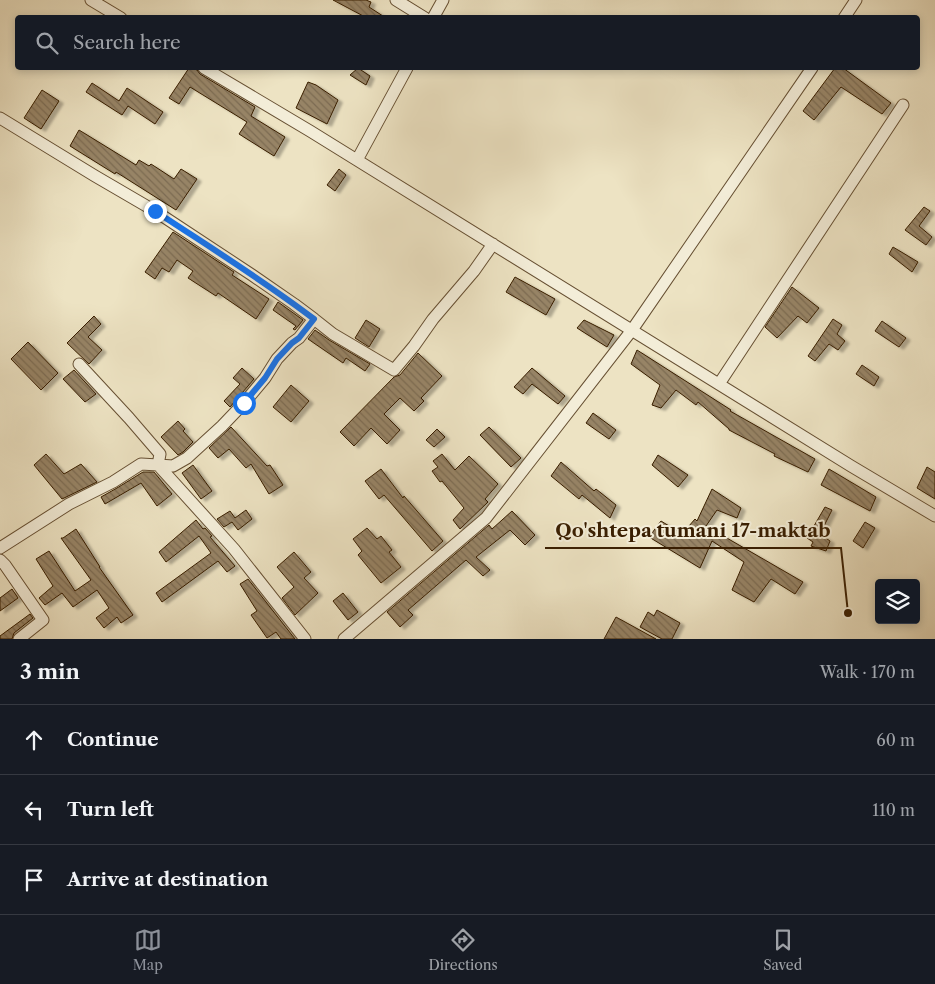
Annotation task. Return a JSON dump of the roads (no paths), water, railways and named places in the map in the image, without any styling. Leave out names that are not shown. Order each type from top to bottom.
[{"type":"street","points":[[91,0],[116,15]]},
{"type":"street","points":[[396,0],[421,15]]},
{"type":"street","points":[[436,15],[443,0]]},
{"type":"street","points":[[846,15],[856,0]]},
{"type":"street","points":[[207,70],[935,516]]},
{"type":"street","points":[[357,160],[406,70]]},
{"type":"street","points":[[344,639],[486,518],[632,330],[811,70]]},
{"type":"street","points":[[719,384],[903,105]]},
{"type":"street","points":[[0,118],[155,211],[294,304],[333,334],[394,370],[493,244]]},
{"type":"street","points":[[0,548],[69,504],[113,482],[142,464],[173,466],[187,458],[244,403],[265,378],[277,359],[299,338],[314,319]]},
{"type":"street","points":[[79,364],[160,454],[158,465]]},
{"type":"street","points":[[158,465],[234,550],[305,639]]},
{"type":"street","points":[[0,560],[43,620],[19,639]]},
{"type":"place","name":"Qo'shtepa tumani 17-maktab","points":[[848,613]]}]
